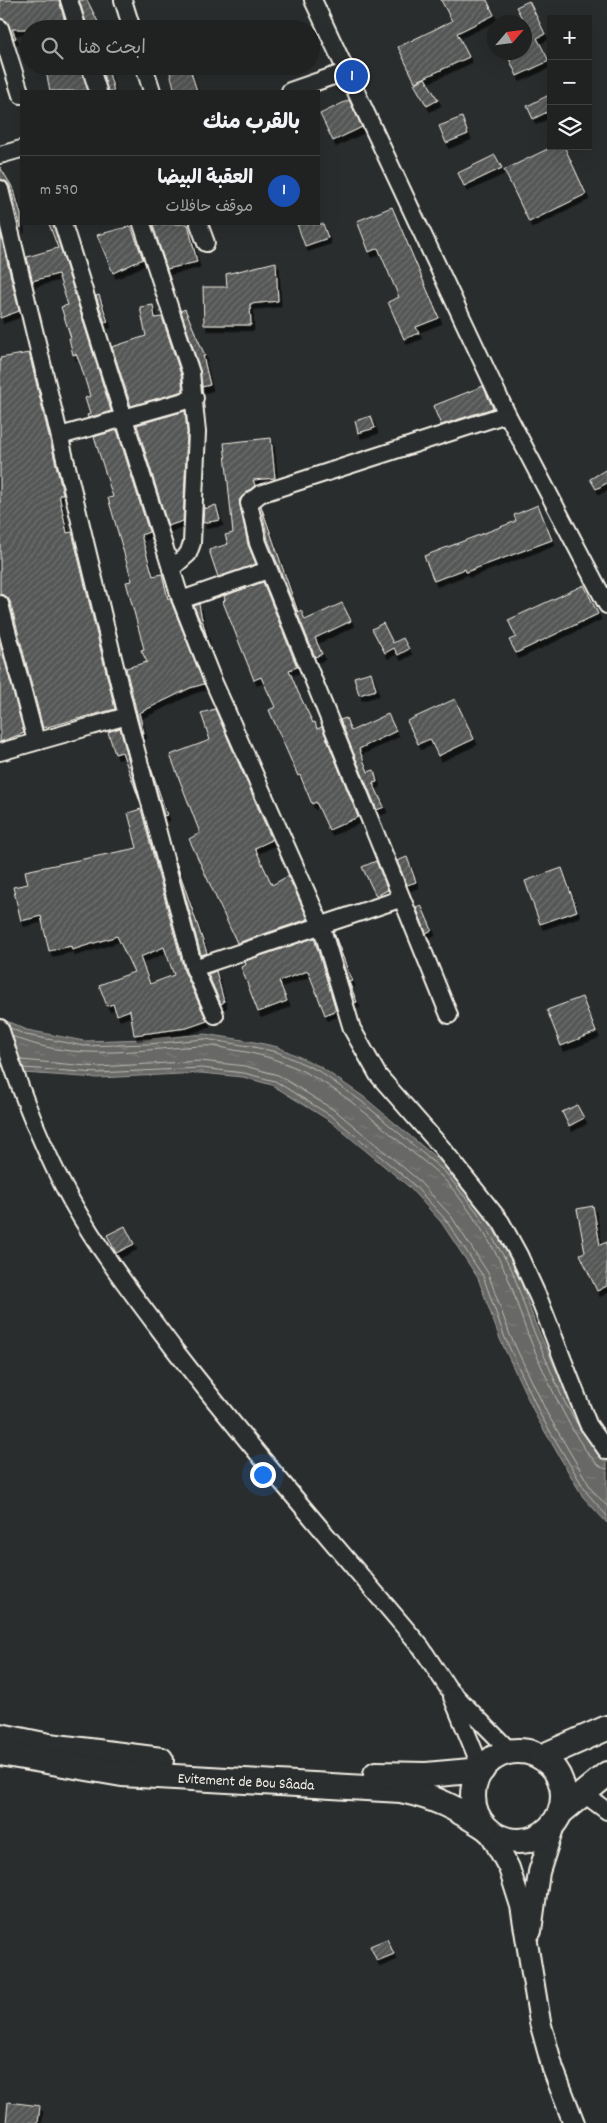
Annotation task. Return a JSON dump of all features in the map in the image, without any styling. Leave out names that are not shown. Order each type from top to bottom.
[{"type":"highway","points":[[541,1757],[607,1728]]},
{"type":"highway","name":"Evitement de Bou Sâada","points":[[0,1736],[49,1746],[142,1759],[350,1774],[426,1775],[482,1770]]},
{"type":"highway","points":[[557,1818],[564,1796],[561,1781],[553,1767],[541,1757],[526,1752],[510,1752],[494,1758],[482,1770],[474,1787],[473,1797],[478,1817],[487,1828],[500,1838],[514,1841],[536,1837],[607,1774]]},
{"type":"highway","name":"Evitement de Bou Sâada","points":[[0,1753],[122,1774],[401,1790],[432,1797],[461,1811],[487,1828]]},
{"type":"main road","points":[[529,1946],[539,1872],[557,1818]]},
{"type":"main road","points":[[487,1828],[509,1868],[521,1906],[540,2022],[553,2069],[574,2123]]},
{"type":"street","points":[[69,0],[75,20]]},
{"type":"street","points":[[123,0],[129,20]]},
{"type":"street","points":[[313,0],[345,72],[508,414],[607,605]]},
{"type":"street","points":[[0,28],[20,92]]},
{"type":"street","points":[[293,90],[345,72]]},
{"type":"street","points":[[93,75],[98,90]]},
{"type":"street","points":[[147,75],[152,90]]},
{"type":"street","points":[[0,155],[20,149]]},
{"type":"street","points":[[0,189],[6,242],[60,436],[127,716],[194,968],[215,1015]]},
{"type":"street","points":[[63,225],[126,418],[181,600],[211,676],[321,925],[344,1008],[364,1052],[378,1075],[442,1148],[500,1222],[519,1255],[539,1299],[588,1424],[607,1451]]},
{"type":"street","points":[[142,225],[191,373],[195,398],[196,476],[192,543],[188,554],[171,569]]},
{"type":"street","points":[[199,225],[206,243]]},
{"type":"street","points":[[60,436],[195,398]]},
{"type":"street","points":[[449,1015],[400,899],[268,570],[258,544],[250,515],[249,503],[254,497],[508,414]]},
{"type":"street","points":[[181,600],[268,570]]},
{"type":"street","points":[[0,604],[36,741]]},
{"type":"street","points":[[0,752],[127,716]]},
{"type":"street","points":[[194,968],[400,899]]},
{"type":"street","points":[[0,1028],[20,1090],[42,1142],[73,1203],[143,1307],[208,1392],[421,1647],[448,1688],[510,1752]]},
{"type":"street","points":[[448,1688],[482,1770]]},
{"type":"street","points":[[584,1794],[607,1811]]},
{"type":"water","points":[[0,1018],[27,1030],[84,1041],[148,1039],[205,1034],[278,1047],[319,1066],[364,1097],[448,1168],[481,1209],[516,1268],[535,1323],[568,1397],[594,1444],[607,1460],[607,1523],[583,1497],[537,1418],[500,1339],[478,1278],[441,1222],[408,1186],[330,1121],[272,1085],[243,1077],[201,1073],[98,1078],[23,1073],[0,1066]]},
{"type":"building","points":[[0,0],[59,0],[65,20],[20,20],[20,29],[12,29],[16,38],[14,39],[7,21],[0,18]]},
{"type":"building","points":[[79,0],[87,0],[97,20],[85,20]]},
{"type":"building","points":[[441,0],[487,0],[494,15],[487,15],[487,18],[457,33],[469,57],[415,82],[398,47],[452,21]]},
{"type":"building","points":[[529,1],[545,34],[537,38],[547,57],[547,62],[517,76],[510,60],[532,60],[532,15],[520,15],[516,7]]},
{"type":"building","points":[[47,75],[83,75],[88,90],[50,90]]},
{"type":"building","points":[[104,75],[110,75],[114,90],[108,90]]},
{"type":"building","points":[[171,75],[192,75],[197,90],[175,90]]},
{"type":"building","points":[[425,78],[438,100],[427,106],[414,84]]},
{"type":"building","points":[[547,96],[547,112],[533,119],[527,106]]},
{"type":"building","points":[[349,100],[362,127],[333,141],[320,114]]},
{"type":"building","points":[[462,117],[468,134],[446,143],[439,126]]},
{"type":"building","points":[[547,149],[566,150],[586,194],[529,222],[504,170]]},
{"type":"building","points":[[495,155],[502,168],[464,186],[458,173]]},
{"type":"building","points":[[0,167],[14,190],[20,211],[20,224],[10,186],[7,182],[0,179]]},
{"type":"building","points":[[392,207],[439,318],[416,327],[419,333],[404,339],[388,302],[399,297],[378,248],[369,252],[357,221]]},
{"type":"building","points":[[323,224],[328,238],[305,246],[297,225]]},
{"type":"building","points":[[49,225],[53,225],[111,411],[88,418],[87,415],[90,414],[85,398],[90,396],[81,366],[76,354],[73,355],[69,338],[71,338],[61,307],[68,305],[58,274],[33,281],[27,257],[58,248]]},
{"type":"building","points":[[153,225],[188,225],[197,262],[167,269]]},
{"type":"building","points":[[131,226],[143,259],[113,273],[97,235]]},
{"type":"building","points":[[0,232],[19,311],[0,318]]},
{"type":"building","points":[[276,262],[278,301],[250,304],[251,325],[204,325],[203,287],[227,287],[226,274]]},
{"type":"building","points":[[99,295],[108,322],[105,323],[96,296]]},
{"type":"building","points":[[153,305],[155,318],[162,317],[181,375],[183,391],[131,406],[112,347],[146,336],[140,307]]},
{"type":"building","points":[[185,309],[205,356],[203,356],[210,385],[202,387],[200,370],[181,311]]},
{"type":"building","points":[[29,353],[63,494],[59,495],[67,533],[72,532],[115,709],[43,728],[10,601],[7,597],[0,594],[0,358]]},
{"type":"building","points":[[483,386],[493,408],[441,425],[433,406]]},
{"type":"building","points":[[185,411],[187,432],[183,521],[168,526],[137,425]]},
{"type":"building","points":[[371,416],[375,428],[358,433],[355,421]]},
{"type":"building","points":[[117,430],[149,532],[141,535],[153,576],[162,574],[168,599],[170,599],[204,684],[190,688],[139,713],[144,733],[142,734],[126,668],[147,662],[141,650],[144,649],[126,582],[132,581],[108,498],[113,497],[94,437]]},
{"type":"building","points":[[271,438],[275,478],[253,480],[255,485],[239,500],[248,545],[256,564],[218,577],[209,550],[228,544],[225,535],[233,533],[224,443]]},
{"type":"building","points":[[607,469],[607,483],[596,489],[590,479]]},
{"type":"building","points":[[204,504],[205,509],[216,505],[220,520],[203,523]]},
{"type":"building","points":[[538,505],[552,540],[466,572],[465,569],[434,581],[424,556],[516,521],[514,515]]},
{"type":"building","points":[[261,506],[298,612],[301,610],[305,620],[342,603],[351,621],[315,638],[322,654],[315,657],[268,540]]},
{"type":"building","points":[[263,582],[297,667],[289,670],[313,723],[315,722],[317,729],[322,727],[358,817],[329,830],[316,802],[312,804],[300,775],[298,776],[269,710],[275,707],[261,677],[254,680],[223,602],[225,600],[224,596]]},
{"type":"building","points":[[584,585],[598,614],[516,653],[509,640],[516,637],[508,620]]},
{"type":"building","points":[[199,604],[201,615],[207,638],[194,606]]},
{"type":"building","points":[[383,623],[393,643],[403,638],[409,649],[398,655],[394,648],[385,653],[372,629]]},
{"type":"building","points":[[0,643],[24,733],[0,742]]},
{"type":"building","points":[[371,672],[376,690],[359,695],[354,677]]},
{"type":"building","points":[[455,699],[474,739],[438,756],[430,739],[418,744],[407,721]]},
{"type":"building","points":[[215,709],[272,840],[255,848],[272,885],[288,876],[308,919],[237,943],[189,839],[200,833],[170,755],[210,740],[201,713]]},
{"type":"building","points":[[388,714],[396,731],[359,749],[368,772],[374,770],[377,782],[373,783],[384,807],[377,810],[340,720],[346,718],[351,731]]},
{"type":"building","points":[[120,728],[139,799],[122,752],[115,754],[108,732]]},
{"type":"building","points":[[150,765],[167,815],[164,816]]},
{"type":"building","points":[[141,809],[184,971],[207,1021],[187,1028],[134,1035],[130,1010],[117,1015],[113,1004],[107,1006],[99,985],[134,972],[117,936],[72,950],[71,946],[49,951],[41,916],[21,921],[13,887],[28,884],[25,871],[137,848],[128,813]],"holes":[[[164,947],[174,975],[150,984],[140,957]]]},
{"type":"building","points":[[407,857],[416,882],[407,885],[397,861]]},
{"type":"building","points":[[376,861],[388,890],[376,896],[362,867]]},
{"type":"building","points":[[176,862],[207,953],[201,955]]},
{"type":"building","points":[[562,868],[577,911],[540,924],[525,881]]},
{"type":"building","points":[[421,905],[432,930],[426,933],[416,907]]},
{"type":"building","points":[[334,933],[352,981],[349,982],[357,1002],[355,1003]]},
{"type":"building","points":[[314,938],[336,1010],[325,1015],[308,971],[279,981],[287,1001],[258,1012],[241,967],[246,965],[245,961]]},
{"type":"building","points":[[216,971],[224,1002],[221,1004],[208,974]]},
{"type":"building","points":[[582,997],[596,1032],[561,1046],[547,1010]]},
{"type":"building","points":[[577,1105],[584,1118],[569,1126],[562,1112]]},
{"type":"building","points":[[593,1206],[600,1245],[607,1242],[607,1286],[597,1291],[580,1254],[585,1252],[577,1209]]},
{"type":"building","points":[[125,1226],[134,1244],[116,1253],[107,1235]]},
{"type":"building","points":[[387,1939],[394,1954],[377,1961],[370,1946]]},
{"type":"building","points":[[8,2102],[40,2106],[38,2123],[6,2123]]},
{"type":"place","name":"العقبة البيضا","points":[[352,76]]}]
